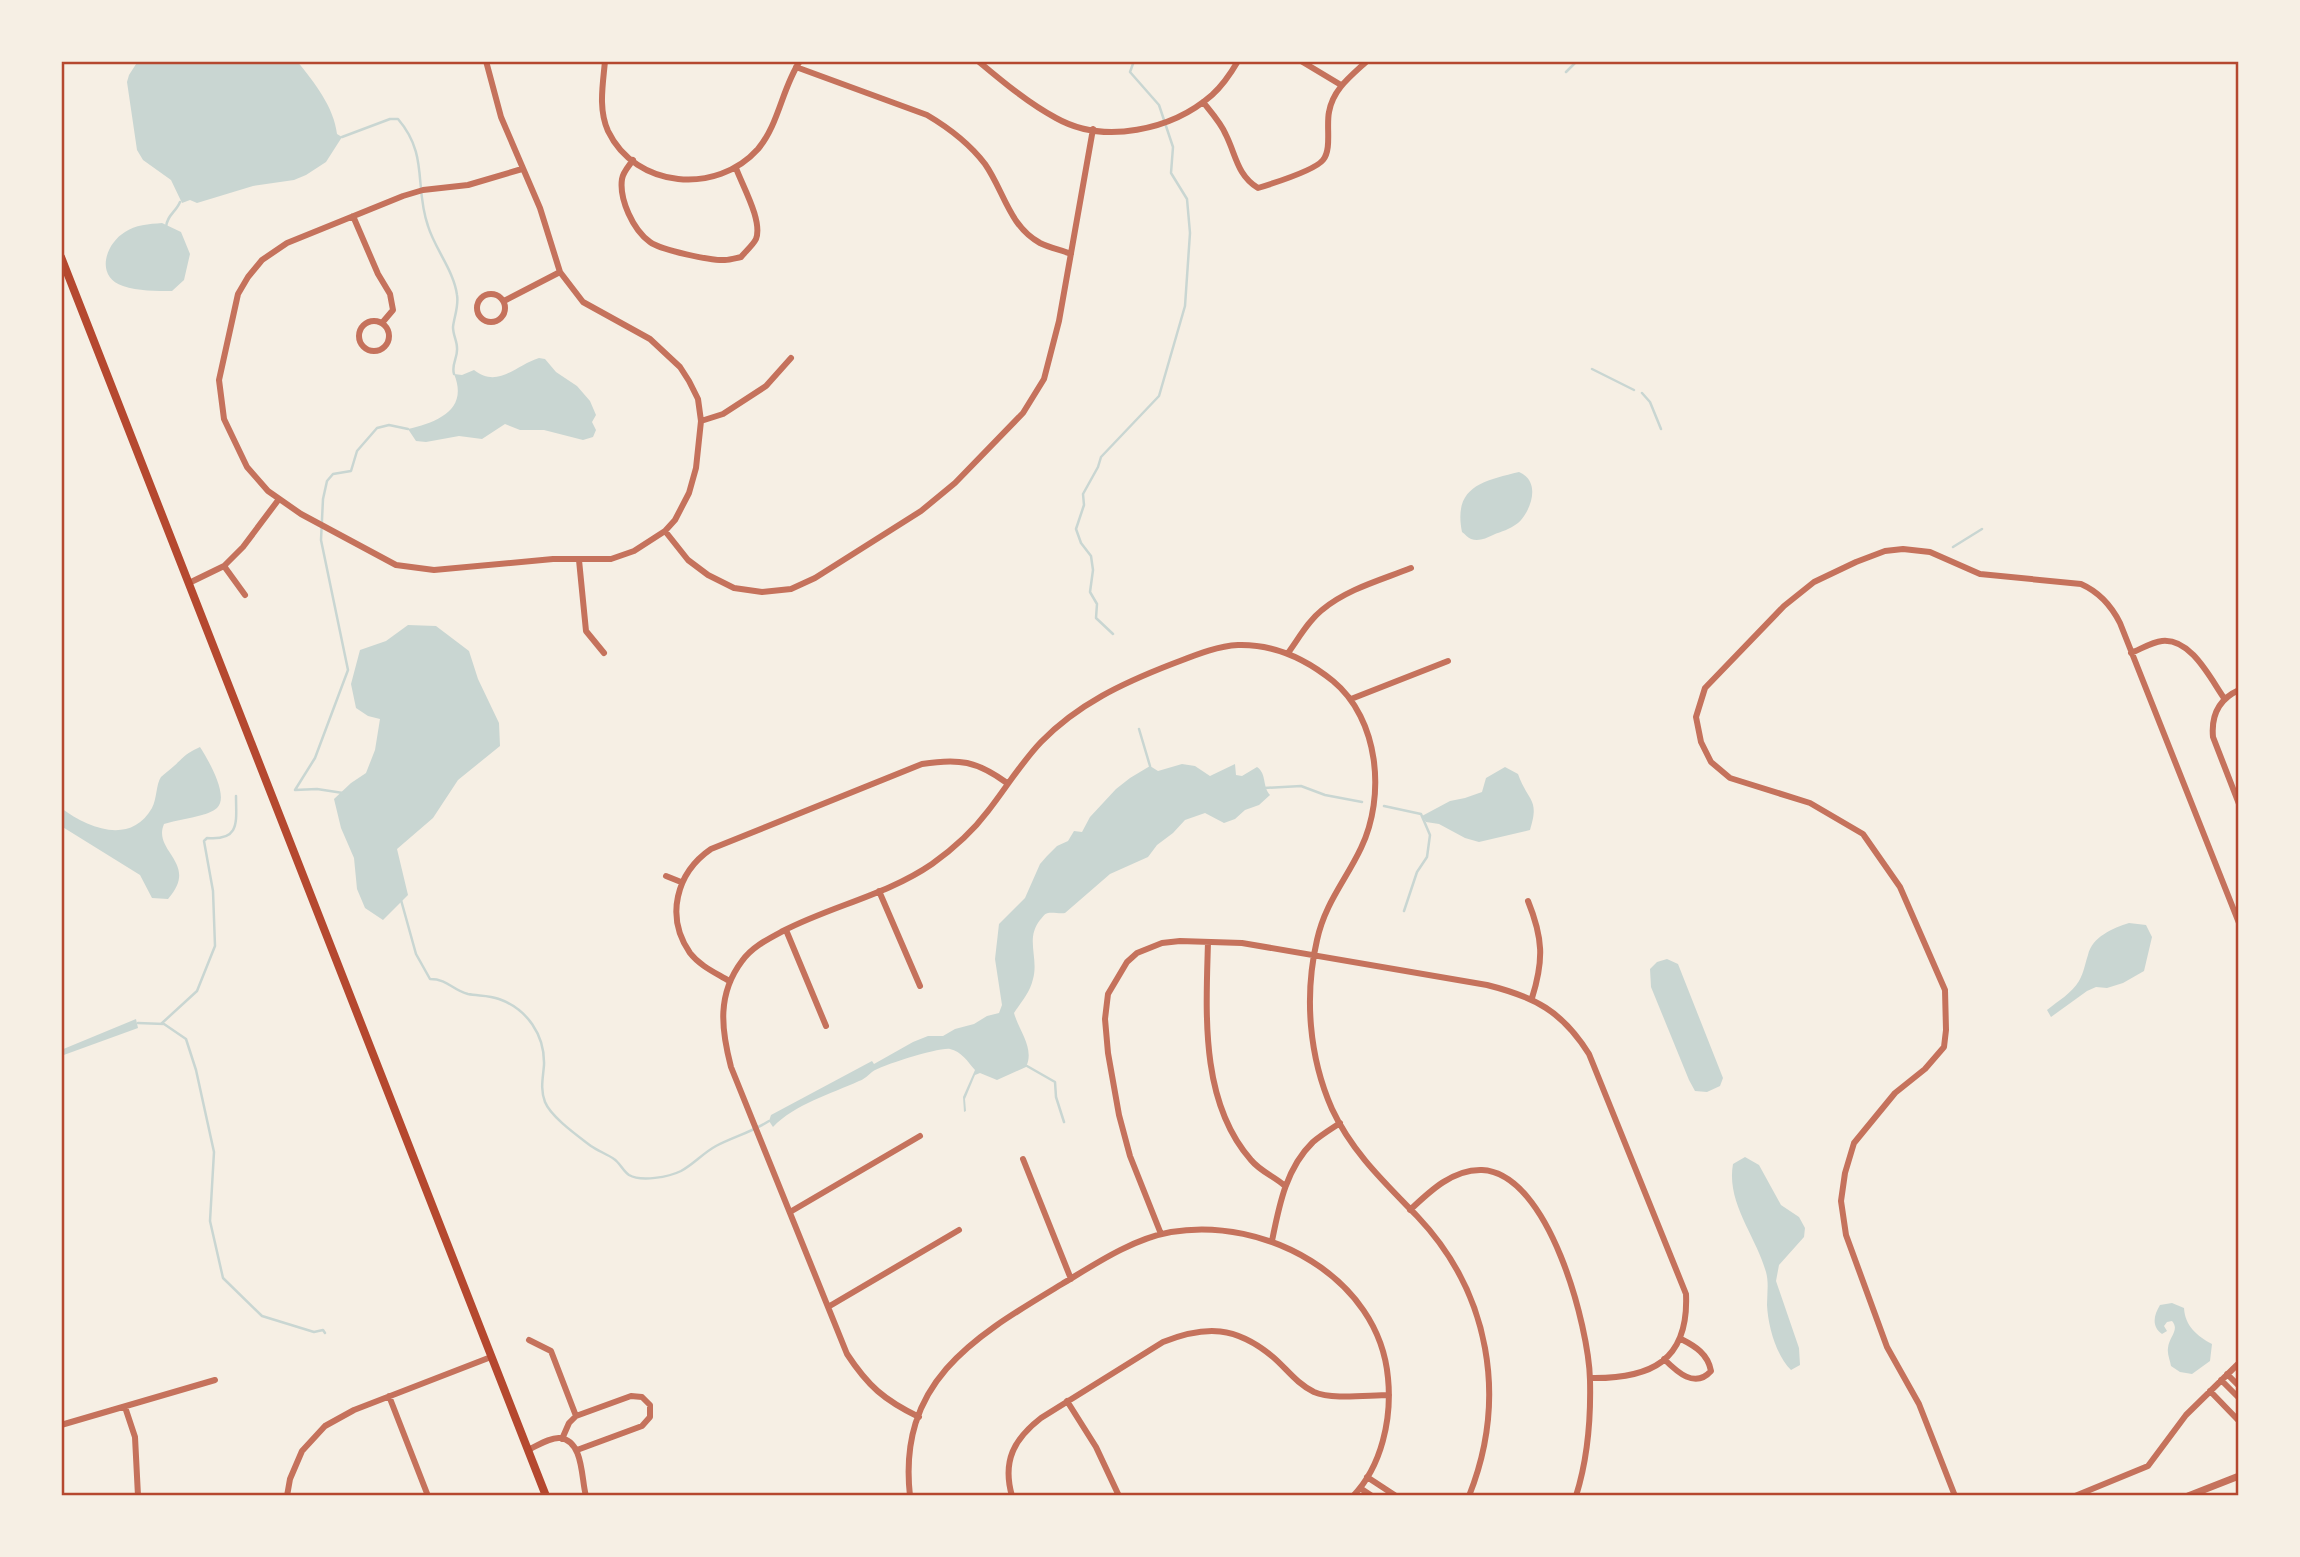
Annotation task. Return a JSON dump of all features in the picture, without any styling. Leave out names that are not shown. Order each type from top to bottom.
[{"type":"main road","points":[[61,257],[546,1496]]},
{"type":"street","points":[[486,61],[501,117],[540,208],[560,272],[583,302],[650,339],[680,367],[698,399],[701,421],[696,468],[689,493],[675,520],[665,531],[635,551],[611,559],[553,559],[434,570],[396,565],[301,514],[268,491],[247,467],[224,419],[219,380],[238,294],[262,260],[287,243],[424,190],[468,185],[522,169]]},
{"type":"street","points":[[605,61],[602,105],[608,130],[619,147],[656,176],[686,181],[714,177],[736,168],[758,148],[772,127],[798,64],[927,114],[944,125],[975,152],[986,166],[1020,227],[1043,244],[1071,254]]},
{"type":"street","points":[[978,61],[1057,119],[1084,129],[1115,131],[1155,127],[1188,113],[1213,94],[1237,61]]},
{"type":"street","points":[[1301,61],[1341,85]]},
{"type":"street","points":[[1203,102],[1226,133],[1237,165],[1246,181],[1258,188],[1322,162],[1327,153],[1328,113],[1341,85],[1367,61]]},
{"type":"street","points":[[665,531],[688,559],[708,575],[734,588],[762,592],[791,589],[816,578],[935,501],[989,450],[1023,412],[1044,379],[1071,254],[1093,130]]},
{"type":"street","points":[[633,160],[622,175],[622,190],[628,211],[640,233],[651,243],[664,248],[725,260],[741,257],[756,238],[757,227],[752,207],[736,168]]},
{"type":"street","points":[[353,216],[390,295],[393,310],[382,323]]},
{"type":"street","points":[[504,301],[560,272]]},
{"type":"street","points":[[493,294],[504,301],[505,312],[499,321],[487,322],[479,316],[476,308],[484,295],[493,294]]},
{"type":"street","points":[[368,322],[382,323],[389,337],[385,346],[376,351],[366,349],[359,342],[361,328],[368,322]]},
{"type":"street","points":[[701,421],[723,414],[766,386],[792,358]]},
{"type":"street","points":[[189,583],[224,566],[243,547],[279,499]]},
{"type":"street","points":[[1955,1496],[1919,1404],[1887,1347],[1846,1235],[1841,1200],[1845,1173],[1854,1143],[1895,1093],[1925,1069],[1944,1047],[1945,990],[1900,887],[1863,834],[1810,803],[1730,778],[1711,762],[1701,742],[1696,717],[1705,688],[1784,606],[1814,582],[1885,551],[1930,552],[1980,574],[2081,584],[2094,590],[2112,608],[2239,923]]},
{"type":"street","points":[[579,560],[586,631],[604,653]]},
{"type":"street","points":[[224,566],[245,596]]},
{"type":"street","points":[[1288,653],[1306,626],[1339,598],[1411,568]]},
{"type":"street","points":[[2131,653],[2160,641],[2176,643],[2188,650],[2204,668],[2224,698]]},
{"type":"street","points":[[919,1417],[892,1404],[872,1389],[847,1354],[727,1054],[722,1017],[729,981],[745,957],[760,944],[922,870],[963,839],[1041,742],[1079,709],[1108,691],[1203,652],[1237,645],[1266,648],[1288,653],[1328,677],[1351,699],[1366,728],[1372,749],[1375,791],[1372,817],[1360,850],[1330,901],[1322,921],[1311,969],[1310,1026],[1319,1074],[1340,1123],[1366,1164],[1444,1250],[1460,1276],[1479,1322],[1484,1342],[1490,1409],[1478,1473],[1469,1496]]},
{"type":"street","points":[[1351,699],[1448,661]]},
{"type":"street","points":[[2239,690],[2224,698],[2215,713],[2212,727],[2213,737],[2239,804]]},
{"type":"street","points":[[729,981],[705,967],[691,954],[681,936],[675,914],[681,882],[699,857],[711,849],[922,764],[947,760],[973,763],[1007,783]]},
{"type":"street","points":[[666,876],[681,882]]},
{"type":"street","points":[[879,891],[919,986]]},
{"type":"street","points":[[1528,901],[1537,924],[1541,945],[1540,968],[1531,998]]},
{"type":"street","points":[[786,930],[825,1026]]},
{"type":"street","points":[[1208,942],[1208,1043],[1224,1114],[1232,1135],[1250,1160],[1285,1186]]},
{"type":"street","points":[[1161,1234],[1130,1156],[1119,1115],[1105,1019],[1108,993],[1127,962],[1144,950],[1162,943],[1242,943],[1487,985],[1531,998],[1559,1017],[1578,1037],[1589,1054],[1686,1294],[1687,1318],[1681,1339],[1675,1349],[1657,1366],[1630,1376],[1590,1378]]},
{"type":"street","points":[[1272,1241],[1289,1176],[1312,1143],[1340,1123]]},
{"type":"street","points":[[790,1212],[920,1136]]},
{"type":"street","points":[[1023,1159],[1071,1279]]},
{"type":"street","points":[[1410,1210],[1442,1182],[1460,1174],[1483,1170],[1499,1174],[1516,1185],[1531,1202],[1551,1235],[1573,1283],[1590,1378],[1589,1444],[1577,1496]]},
{"type":"street","points":[[828,1307],[959,1230]]},
{"type":"street","points":[[910,1496],[907,1472],[913,1433],[924,1401],[947,1366],[970,1344],[1013,1314],[1129,1247],[1161,1234],[1209,1231],[1245,1234],[1272,1241],[1308,1258],[1344,1287],[1372,1322],[1387,1365],[1387,1420],[1380,1450],[1367,1477],[1353,1496]]},
{"type":"street","points":[[1012,1496],[1009,1486],[1010,1464],[1017,1440],[1022,1434],[1067,1401],[1163,1342],[1184,1334],[1208,1330],[1237,1335],[1274,1358],[1300,1384],[1323,1395],[1389,1395]]},
{"type":"street","points":[[1664,1359],[1686,1377],[1696,1380],[1706,1377],[1711,1371],[1709,1363],[1703,1354],[1681,1339]]},
{"type":"street","points":[[529,1340],[551,1351],[576,1416]]},
{"type":"street","points":[[287,1496],[290,1479],[299,1458],[316,1434],[335,1419],[491,1357]]},
{"type":"street","points":[[2075,1496],[2148,1466],[2186,1415],[2239,1363]]},
{"type":"street","points":[[2228,1374],[2239,1386]]},
{"type":"street","points":[[61,1425],[215,1380]]},
{"type":"street","points":[[2221,1380],[2239,1398]]},
{"type":"street","points":[[2210,1391],[2239,1421]]},
{"type":"street","points":[[388,1396],[428,1496]]},
{"type":"street","points":[[562,1439],[569,1423],[576,1416],[631,1396],[647,1399],[651,1411],[647,1422],[642,1426],[577,1450]]},
{"type":"street","points":[[1067,1401],[1099,1453],[1119,1496]]},
{"type":"street","points":[[125,1407],[135,1437],[138,1496]]},
{"type":"street","points":[[528,1450],[545,1442],[562,1439],[577,1450],[586,1496]]},
{"type":"street","points":[[2188,1496],[2239,1476]]},
{"type":"street","points":[[1367,1477],[1396,1496]]},
{"type":"street","points":[[1360,1488],[1372,1496]]},
{"type":"shaded area","points":[[138,61],[297,61],[322,95],[332,114],[337,134],[342,137],[326,162],[294,180],[253,186],[197,203],[190,200],[182,203],[171,180],[143,160],[137,150],[127,82]]},
{"type":"shaded area","points":[[162,223],[181,232],[190,254],[184,280],[172,291],[135,289],[114,282],[106,268],[112,244],[133,228]]},
{"type":"shaded area","points":[[539,358],[545,359],[590,401],[596,415],[592,422],[596,430],[593,437],[583,440],[544,430],[520,430],[505,424],[482,439],[459,436],[426,442],[416,441],[408,429],[430,423],[454,405],[458,386],[454,374],[462,375],[474,370],[491,377],[499,376]]},
{"type":"shaded area","points":[[1519,472],[1526,476],[1532,489],[1530,504],[1523,517],[1512,527],[1485,538],[1469,538],[1462,532],[1460,517],[1466,496],[1482,483]]},
{"type":"shaded area","points":[[408,625],[436,626],[469,651],[478,679],[499,723],[500,746],[458,780],[433,818],[397,849],[408,895],[383,920],[365,908],[357,889],[354,858],[341,828],[334,799],[366,773],[375,750],[380,719],[368,716],[356,708],[351,684],[360,650],[386,641]]},
{"type":"shaded area","points":[[200,747],[216,777],[220,802],[217,808],[208,813],[164,824],[164,842],[178,867],[179,876],[177,887],[168,899],[152,898],[140,875],[61,826],[61,808],[97,827],[121,830],[133,827],[152,808],[161,777],[186,755]]},
{"type":"shaded area","points":[[1182,764],[1195,766],[1210,776],[1235,764],[1236,775],[1242,776],[1257,767],[1270,795],[1259,805],[1224,823],[1205,813],[1185,820],[1157,845],[1148,857],[1110,874],[1065,913],[1048,913],[1040,920],[1033,934],[1035,964],[1032,984],[1014,1013],[1029,1053],[1026,1067],[997,1080],[980,1073],[975,1075],[965,1099],[964,1112],[963,1097],[975,1070],[954,1050],[935,1051],[878,1069],[861,1080],[802,1106],[773,1127],[769,1121],[771,1115],[872,1061],[874,1064],[928,1036],[943,1036],[999,1013],[1002,1005],[995,959],[999,924],[1025,898],[1040,864],[1057,846],[1068,841],[1074,831],[1082,832],[1090,817],[1130,778],[1150,766],[1158,771]]},
{"type":"shaded area","points":[[1505,767],[1518,774],[1532,800],[1534,812],[1530,830],[1479,842],[1439,824],[1426,822],[1422,816],[1450,801],[1482,792],[1486,778]]},
{"type":"shaded area","points":[[2129,923],[2146,925],[2152,937],[2144,971],[2123,983],[2087,991],[2051,1017],[2047,1010],[2076,985],[2094,943],[2110,931]]},
{"type":"shaded area","points":[[1667,959],[1678,964],[1723,1078],[1720,1086],[1707,1092],[1695,1091],[1689,1080],[1651,987],[1650,969],[1657,962]]},
{"type":"shaded area","points":[[136,1019],[138,1028],[61,1056],[61,1050]]},
{"type":"shaded area","points":[[1745,1157],[1759,1165],[1781,1205],[1799,1217],[1805,1228],[1804,1237],[1779,1265],[1776,1281],[1799,1348],[1800,1365],[1791,1370],[1781,1356],[1771,1331],[1766,1272],[1734,1192],[1733,1164]]},
{"type":"shaded area","points":[[2172,1303],[2184,1308],[2193,1330],[2212,1344],[2210,1361],[2192,1374],[2180,1372],[2171,1366],[2168,1350],[2175,1331],[2172,1321],[2167,1322],[2164,1326],[2167,1331],[2162,1334],[2155,1324],[2160,1305]]},
{"type":"waterway","points":[[1113,634],[1096,618],[1097,604],[1090,592],[1093,570],[1091,556],[1081,543],[1076,529],[1084,505],[1083,494],[1101,457],[1159,396],[1185,306],[1190,233],[1187,199],[1171,173],[1173,147],[1159,105],[1130,72],[1134,61]]},
{"type":"waterway","points":[[1566,72],[1577,61]]},
{"type":"waterway","points":[[342,137],[390,119],[398,119],[408,132],[417,158],[428,226],[452,277],[457,295],[453,327],[457,348],[454,374]]},
{"type":"waterway","points":[[166,227],[168,219],[180,202]]},
{"type":"waterway","points":[[1592,369],[1634,390]]},
{"type":"waterway","points":[[1642,393],[1650,402],[1661,429]]},
{"type":"waterway","points":[[295,790],[315,758],[348,670],[321,540],[323,499],[327,481],[333,474],[351,471],[357,451],[377,428],[389,425],[408,429]]},
{"type":"waterway","points":[[1953,547],[1982,529]]},
{"type":"waterway","points":[[1139,729],[1150,766]]},
{"type":"waterway","points":[[1264,788],[1301,786],[1325,795],[1362,802]]},
{"type":"waterway","points":[[295,790],[317,789],[343,793]]},
{"type":"waterway","points":[[161,1024],[197,991],[215,946],[213,891],[204,841],[231,833],[236,821],[236,796]]},
{"type":"waterway","points":[[1384,806],[1421,814],[1430,835],[1427,857],[1417,872],[1404,911]]},
{"type":"waterway","points":[[401,900],[416,954],[430,979],[441,981],[468,994],[499,999],[526,1016],[538,1034],[544,1054],[542,1084],[548,1108],[565,1126],[614,1159],[629,1175],[648,1178],[676,1173],[716,1146],[769,1121]]},
{"type":"waterway","points":[[138,1023],[164,1024],[186,1039],[196,1070],[214,1152],[210,1221],[223,1278],[262,1316],[314,1332],[323,1330],[325,1333]]},
{"type":"waterway","points":[[1027,1066],[1055,1082],[1056,1097],[1064,1122]]}]
